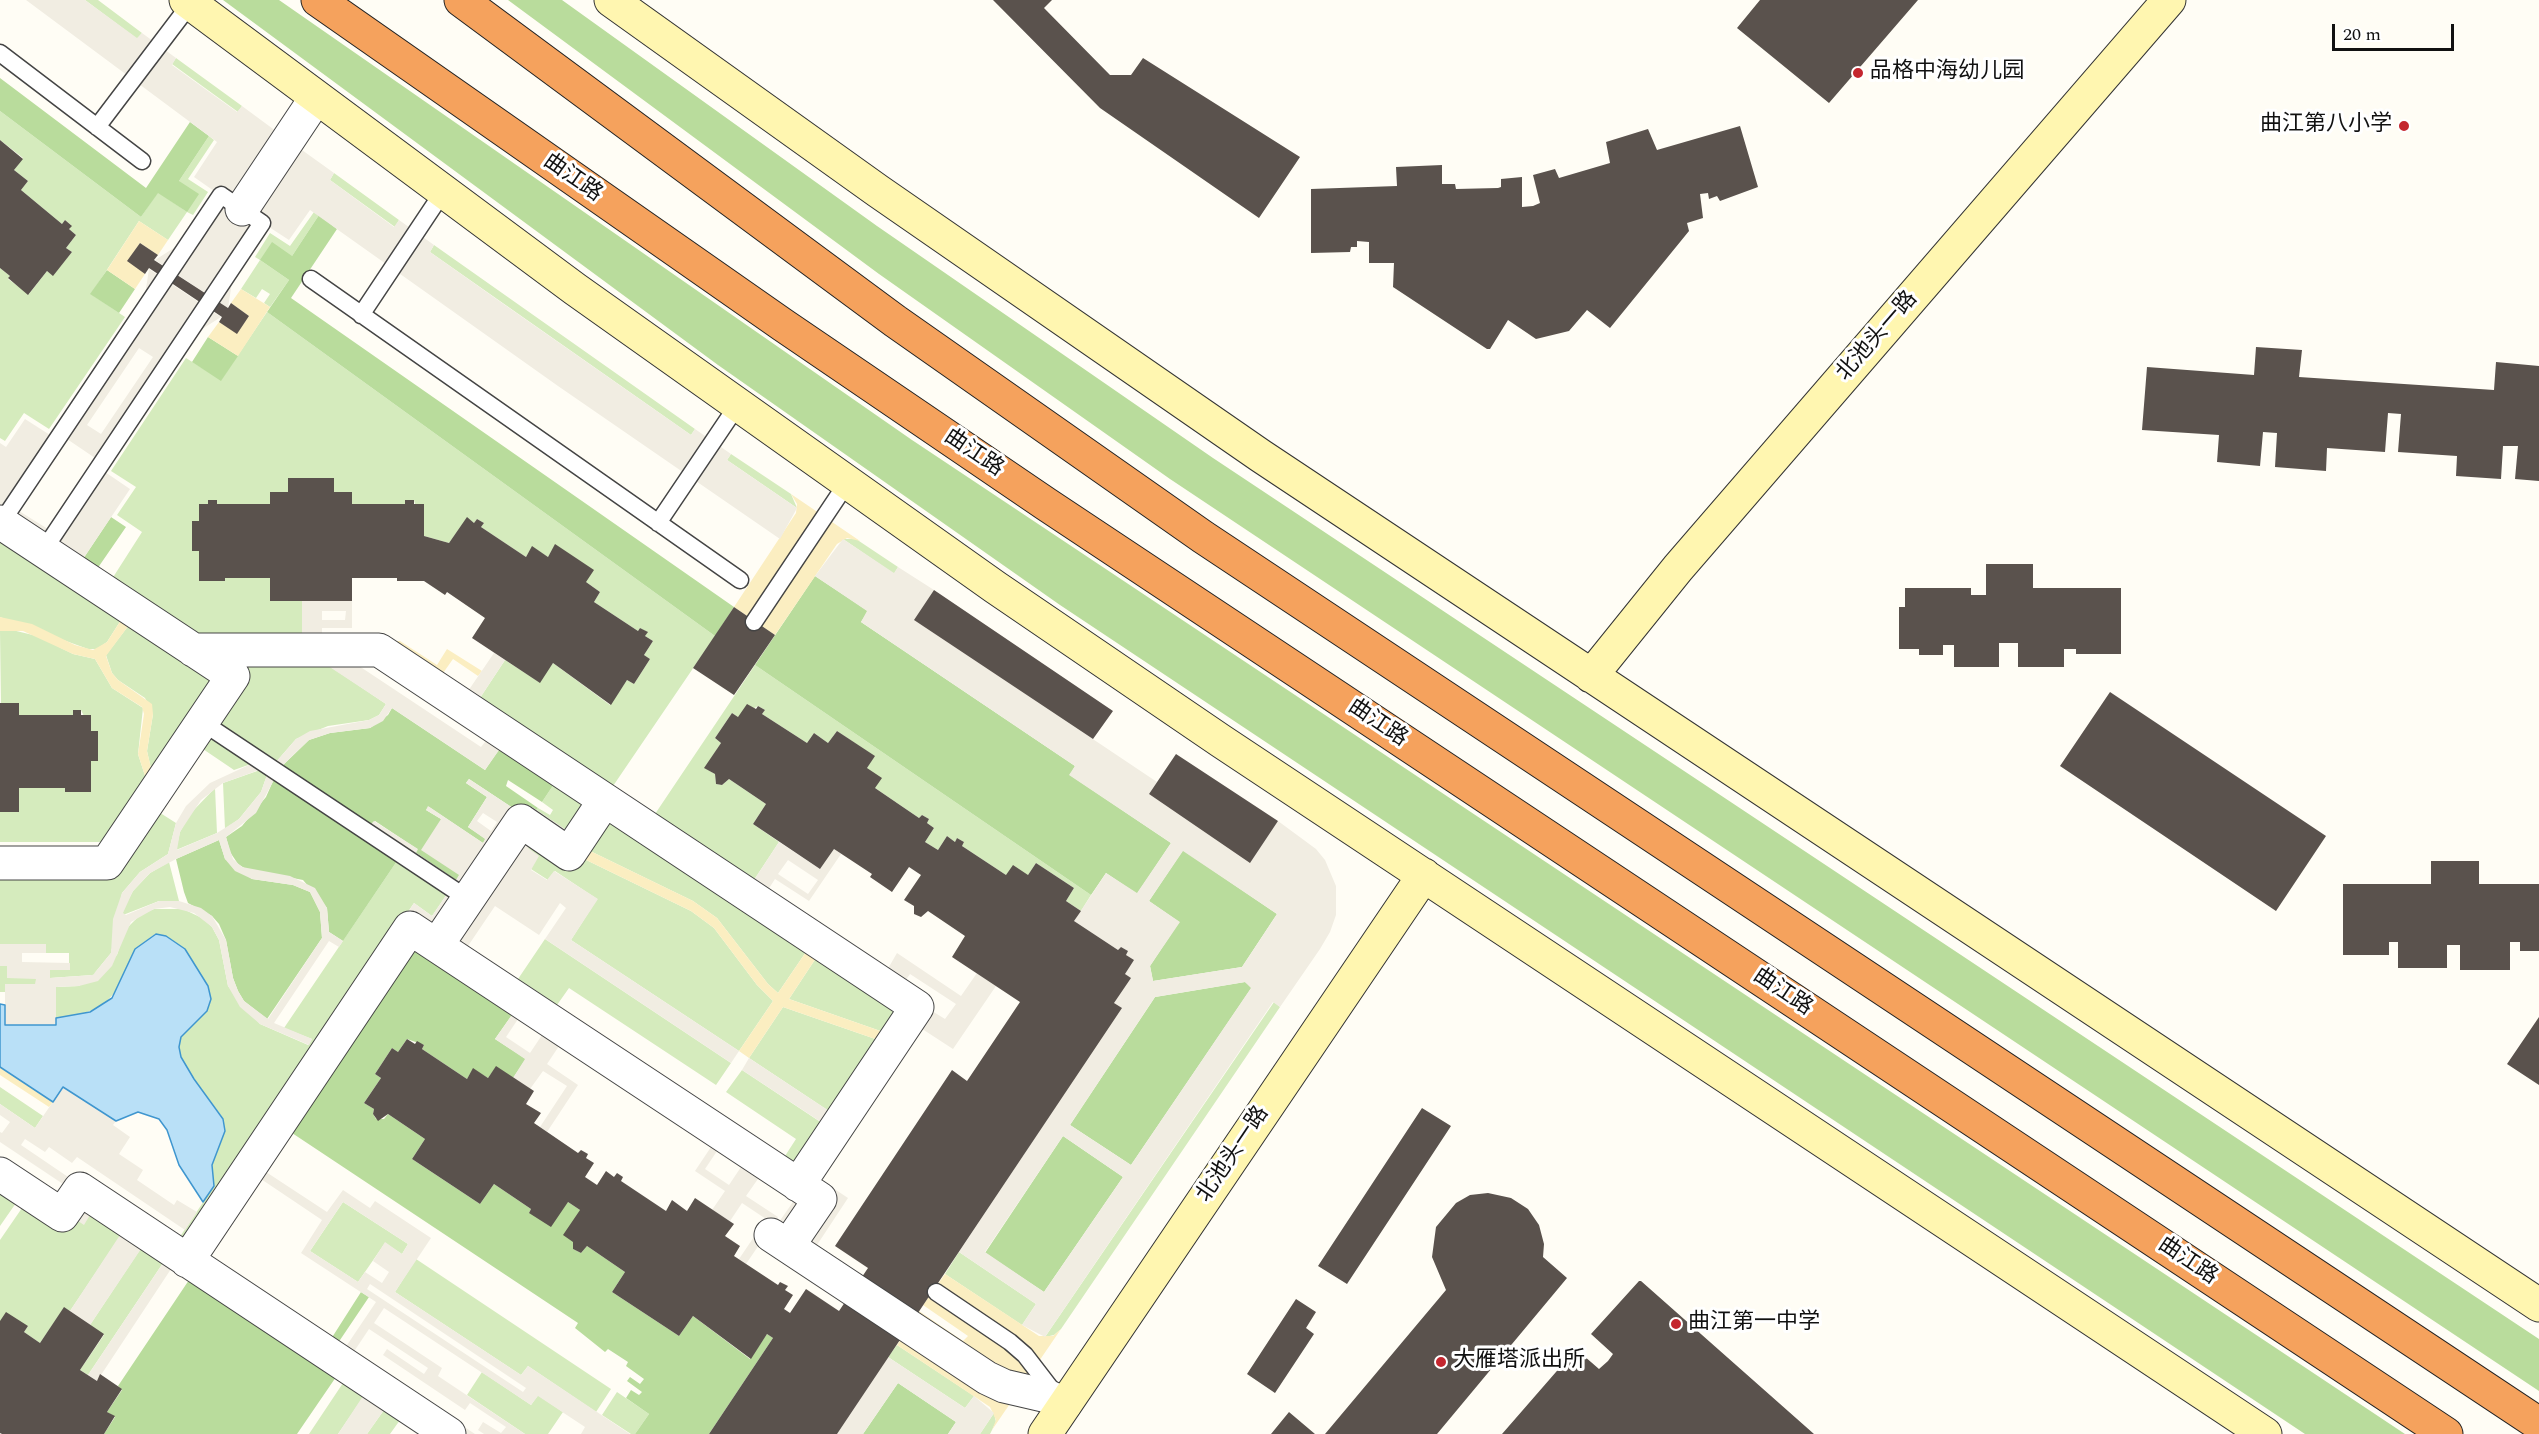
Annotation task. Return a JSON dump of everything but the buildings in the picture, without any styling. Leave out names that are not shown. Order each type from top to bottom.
[{"type":"highway","name":"曲江路","points":[[318,0],[696,265],[1046,504],[2446,1434]]},
{"type":"highway","points":[[461,0],[885,314],[1165,511],[1513,745],[2539,1424]]},
{"type":"main road","points":[[611,0],[1134,370],[2539,1305]]},
{"type":"main road","name":"北池头一路","points":[[1591,676],[1678,568],[2169,0]]},
{"type":"main road","points":[[189,2],[316,98],[737,406],[1113,668],[2265,1434]]},
{"type":"main road","name":"北池头一路","points":[[1045,1434],[1424,875]]},
{"type":"street","points":[[242,209],[316,98]]},
{"type":"street","points":[[0,863],[107,863],[233,676],[1,522]]},
{"type":"street","points":[[193,650],[379,650],[917,1007],[798,1185]]},
{"type":"street","points":[[437,945],[520,821],[569,854],[605,800]]},
{"type":"street","points":[[187,1261],[410,928],[820,1199],[780,1241],[987,1378],[1004,1386],[1047,1396],[1065,1404]]},
{"type":"street","points":[[0,1174],[62,1215],[80,1189],[449,1434]]},
{"type":"lane","points":[[97,127],[189,2]]},
{"type":"lane","points":[[0,53],[142,160]]},
{"type":"lane","points":[[361,315],[444,192]]},
{"type":"lane","points":[[1,522],[221,195],[262,223],[43,550]]},
{"type":"lane","points":[[311,279],[740,580]]},
{"type":"lane","points":[[658,523],[737,406]]},
{"type":"lane","points":[[754,622],[847,483]]},
{"type":"lane","points":[[202,722],[468,899]]},
{"type":"lane","points":[[936,1293],[1010,1342],[1065,1404]]},
{"type":"green space","points":[[85,0],[98,0],[142,33],[137,39]]},
{"type":"green space","points":[[223,0],[279,0],[912,440],[2405,1434],[2305,1434],[1060,605],[718,365]]},
{"type":"green space","points":[[508,0],[562,0],[877,226],[1213,458],[2539,1339],[2539,1391],[1170,479],[879,274]]},
{"type":"green space","points":[[176,58],[242,106],[238,112],[172,64]]},
{"type":"green space","points":[[0,78],[146,188],[190,122],[209,136],[179,181],[199,194],[187,212],[158,193],[141,217],[0,111]]},
{"type":"green space","points":[[0,111],[141,217],[158,192],[187,212],[168,240],[139,221],[91,294],[125,317],[49,429],[24,413],[5,441],[0,438],[0,268],[10,276],[8,279],[29,294],[47,271],[53,275],[72,252],[66,248],[76,235],[69,229],[71,225],[65,220],[62,224],[21,190],[28,181],[14,170],[23,158],[0,140]]},
{"type":"green space","points":[[209,136],[214,140],[188,179],[208,192],[193,215],[187,212],[179,181]]},
{"type":"green space","points":[[334,173],[399,220],[395,227],[330,180]]},
{"type":"green space","points":[[314,212],[319,215],[292,256],[260,260],[255,257],[270,233],[290,246]]},
{"type":"green space","points":[[319,215],[337,229],[291,298],[734,607],[715,636],[267,312],[289,280],[260,260],[272,242],[292,256]]},
{"type":"green space","points":[[434,245],[695,429],[691,435],[430,252]]},
{"type":"green space","points":[[260,260],[289,280],[270,307],[264,303],[270,294],[262,289],[256,298],[241,289]]},
{"type":"green space","points":[[107,270],[135,289],[119,313],[90,294]]},
{"type":"green space","points":[[267,312],[715,636],[611,789],[478,701],[505,660],[539,682],[553,663],[610,705],[627,680],[634,684],[650,659],[644,655],[653,641],[645,636],[647,632],[640,628],[638,631],[594,602],[600,592],[586,582],[555,545],[548,557],[532,547],[526,557],[481,527],[484,523],[477,519],[474,523],[467,518],[449,543],[424,536],[414,500],[405,500],[405,504],[352,504],[334,492],[334,478],[289,478],[288,492],[270,504],[217,504],[217,500],[209,500],[208,504],[199,505],[199,521],[192,521],[192,551],[199,551],[199,581],[225,581],[225,578],[270,578],[270,601],[302,601],[302,641],[198,641],[110,582],[142,532],[117,515],[136,487],[111,471],[186,358],[221,380]]},
{"type":"green space","points":[[208,337],[238,356],[221,381],[192,362]]},
{"type":"green space","points":[[731,454],[791,494],[797,508],[727,460]]},
{"type":"green space","points":[[111,517],[126,527],[95,572],[81,562]]},
{"type":"green space","points":[[0,532],[121,620],[107,642],[97,649],[88,649],[0,617]]},
{"type":"green space","points":[[843,539],[856,539],[898,567],[894,574]]},
{"type":"green space","points":[[815,576],[868,611],[861,622],[1075,766],[1070,775],[1171,843],[1137,894],[1106,873],[1091,895],[755,665]]},
{"type":"green space","points":[[129,625],[214,682],[152,773],[147,751],[153,714],[145,698],[118,680],[112,673],[106,655]]},
{"type":"green space","points":[[8,629],[37,636],[73,654],[95,659],[112,688],[143,708],[138,754],[147,782],[107,842],[0,842],[0,812],[19,812],[19,788],[65,788],[91,761],[98,761],[98,732],[91,731],[81,710],[73,710],[73,715],[19,715],[19,703],[1,703],[0,631]]},
{"type":"green space","points":[[227,659],[319,659],[386,704],[379,715],[369,720],[328,726],[296,739],[276,762],[214,720]]},
{"type":"green space","points":[[755,665],[1091,895],[1081,911],[1066,901],[1074,888],[1036,863],[1028,875],[1006,875],[962,846],[964,842],[957,838],[955,842],[947,836],[938,850],[925,842],[934,828],[927,823],[929,819],[922,815],[919,818],[875,788],[867,768],[874,756],[837,731],[828,743],[814,733],[807,743],[762,714],[765,710],[758,706],[738,717],[732,713],[715,738],[721,743],[705,768],[715,774],[716,784],[722,785],[729,779],[766,804],[753,824],[779,842],[752,883],[653,817]]},
{"type":"green space","points":[[392,708],[485,770],[502,745],[556,781],[542,802],[508,780],[506,786],[538,808],[536,810],[532,807],[531,820],[469,779],[466,783],[487,797],[468,827],[486,839],[483,843],[429,807],[426,810],[441,819],[460,875],[456,880],[415,852],[417,849],[375,821],[371,825],[282,766],[309,740],[330,733],[370,728],[388,715]]},
{"type":"green space","points":[[205,734],[251,764],[234,770],[197,745]]},
{"type":"green space","points":[[260,770],[267,775],[261,792],[239,819],[225,829],[223,783]]},
{"type":"green space","points":[[274,779],[397,861],[343,941],[329,932],[327,908],[303,880],[246,869],[238,864],[230,852],[226,837],[242,826],[266,797]]},
{"type":"green space","points":[[556,781],[586,802],[567,831],[536,810],[538,808],[550,815],[553,810],[542,802]]},
{"type":"green space","points":[[215,788],[217,833],[176,850],[180,832],[189,815]]},
{"type":"green space","points":[[154,809],[176,823],[168,854],[140,872],[122,893],[111,953],[93,975],[50,978],[50,970],[69,970],[69,953],[46,953],[45,944],[0,944],[0,876],[109,876]]},
{"type":"green space","points":[[607,815],[808,949],[778,993],[768,984],[717,918],[693,901],[584,848]]},
{"type":"green space","points":[[219,840],[225,859],[252,879],[293,885],[310,892],[320,912],[322,938],[267,1019],[244,1001],[238,991],[233,978],[226,940],[219,924],[212,916],[188,903],[184,892],[176,859]]},
{"type":"green space","points":[[534,840],[578,856],[691,911],[714,928],[757,985],[773,1001],[739,1051],[571,940],[597,899],[555,871],[548,880],[531,869],[528,848]]},
{"type":"green space","points":[[1183,850],[1277,914],[1242,967],[1153,981],[1150,966],[1179,922],[1149,901]]},
{"type":"green space","points":[[397,861],[447,894],[432,916],[414,903],[186,1242],[179,1238],[214,1186],[212,1165],[225,1131],[223,1118],[194,1079],[181,1057],[179,1047],[181,1037],[207,1011],[155,934],[135,949],[120,987],[102,1006],[77,1016],[56,1018],[56,987],[79,986],[117,955],[125,930],[140,915],[154,909],[183,909],[204,919],[212,927],[219,940],[228,986],[260,1024],[308,1045],[312,1039],[284,1028]]},
{"type":"green space","points":[[169,862],[179,901],[159,901],[123,915],[123,909],[133,891],[150,873]]},
{"type":"green space","points":[[545,939],[731,1063],[716,1085],[569,988],[557,1005],[518,979]]},
{"type":"green space","points":[[414,945],[514,1012],[495,1039],[526,1059],[513,1078],[496,1067],[488,1078],[473,1069],[467,1079],[422,1049],[424,1045],[407,1039],[398,1052],[392,1048],[375,1074],[381,1078],[364,1103],[374,1109],[373,1114],[376,1119],[384,1119],[388,1114],[425,1139],[412,1159],[480,1204],[494,1184],[531,1209],[529,1213],[568,1202],[580,1210],[573,1249],[581,1253],[587,1246],[625,1272],[612,1292],[679,1336],[693,1316],[750,1359],[767,1334],[773,1338],[709,1434],[635,1434],[649,1414],[626,1398],[631,1390],[639,1395],[642,1392],[627,1381],[630,1377],[640,1384],[644,1379],[626,1366],[628,1362],[608,1349],[605,1352],[575,1328],[578,1323],[289,1131]]},
{"type":"green space","points":[[818,955],[904,1012],[889,1034],[789,999]]},
{"type":"green space","points":[[0,966],[7,966],[7,978],[36,978],[36,984],[5,984],[5,992],[0,992]]},
{"type":"green space","points":[[1245,982],[1252,987],[1131,1165],[1070,1125],[1155,997]]},
{"type":"green space","points":[[1274,1002],[1280,1007],[1061,1329],[1054,1335],[1045,1337]]},
{"type":"green space","points":[[783,1007],[884,1042],[835,1115],[749,1058]]},
{"type":"green space","points":[[742,1070],[828,1127],[801,1167],[785,1156],[796,1139],[726,1092]]},
{"type":"green space","points":[[0,1087],[43,1116],[35,1128],[0,1104]]},
{"type":"green space","points":[[1063,1136],[1123,1177],[1044,1292],[985,1253]]},
{"type":"green space","points":[[0,1193],[16,1203],[0,1226]]},
{"type":"green space","points":[[343,1202],[408,1244],[402,1254],[385,1243],[358,1282],[310,1251]]},
{"type":"green space","points":[[22,1208],[90,1215],[121,1235],[70,1311],[64,1308],[40,1343],[24,1332],[28,1326],[0,1321],[0,1240]]},
{"type":"green space","points":[[141,1248],[163,1263],[88,1375],[80,1370],[104,1335],[90,1325]]},
{"type":"green space","points":[[959,1252],[1036,1304],[1022,1325],[945,1274]]},
{"type":"green space","points":[[416,1259],[611,1389],[596,1412],[528,1366],[521,1375],[395,1292]]},
{"type":"green space","points":[[189,1280],[336,1377],[297,1434],[104,1434],[115,1417],[107,1412],[122,1390],[118,1386]]},
{"type":"green space","points":[[361,1292],[369,1297],[338,1343],[331,1339]]},
{"type":"green space","points":[[897,1345],[974,1396],[965,1408],[888,1357]]},
{"type":"green space","points":[[482,1372],[531,1405],[538,1395],[563,1412],[548,1434],[525,1434],[467,1395]]},
{"type":"green space","points":[[343,1383],[364,1396],[338,1434],[309,1434]]},
{"type":"green space","points":[[898,1383],[956,1422],[948,1434],[863,1434]]},
{"type":"green space","points":[[617,1392],[649,1414],[635,1434],[631,1434],[602,1415]]},
{"type":"green space","points":[[384,1410],[400,1420],[390,1434],[367,1434]]},
{"type":"green space","points":[[994,1413],[996,1422],[990,1434],[980,1434]]},
{"type":"sand","points":[[139,221],[168,240],[158,255],[140,243],[128,261],[145,274],[135,289],[107,270]]},
{"type":"sand","points":[[241,289],[270,307],[238,356],[208,337],[219,322],[237,333],[249,316],[231,303]]},
{"type":"sand","points":[[791,494],[860,541],[847,538],[837,544],[775,635],[734,607],[796,513],[797,504]]},
{"type":"sand","points":[[0,617],[32,624],[75,645],[93,650],[107,642],[121,620],[129,625],[106,656],[112,673],[118,680],[152,704],[153,714],[147,751],[152,773],[147,782],[138,754],[144,714],[142,707],[112,688],[95,659],[73,654],[23,631],[0,631]]},
{"type":"sand","points":[[386,641],[400,641],[437,665],[447,649],[482,671],[478,676],[453,659],[441,676]]},
{"type":"sand","points":[[584,848],[693,901],[717,918],[768,984],[778,993],[808,949],[818,955],[789,999],[889,1034],[884,1042],[783,1007],[749,1058],[739,1051],[773,1001],[757,985],[714,928],[691,911],[578,856]]},
{"type":"sand","points":[[0,1067],[53,1102],[49,1107],[0,1075]]},
{"type":"sand","points":[[945,1274],[1039,1336],[1053,1336],[1061,1329],[992,1430],[996,1420],[990,1407],[897,1345],[919,1311],[963,1341],[968,1336],[923,1305]]},
{"type":"shaded area","points":[[26,0],[85,0],[137,38],[142,33],[176,58],[172,65],[237,112],[242,106],[334,173],[330,180],[394,227],[399,220],[434,245],[430,252],[495,298],[691,435],[695,429],[731,454],[727,460],[797,508],[780,539],[558,386],[310,210],[289,240],[269,227],[232,282],[228,308],[155,260],[177,246],[214,191],[194,177],[217,142]]},
{"type":"shaded area","points":[[149,269],[221,317],[199,331],[105,472],[130,489],[81,562],[198,641],[302,640],[302,601],[352,601],[352,628],[322,628],[322,640],[466,694],[494,653],[505,660],[478,701],[752,883],[779,842],[820,869],[834,849],[841,854],[809,901],[775,879],[766,893],[886,972],[897,953],[961,996],[977,973],[996,986],[953,1049],[913,1023],[812,1174],[848,1198],[817,1245],[862,1276],[844,1303],[761,1248],[795,1199],[760,1176],[746,1196],[778,1217],[746,1264],[739,1259],[766,1219],[742,1203],[730,1221],[712,1210],[725,1191],[695,1171],[713,1144],[561,1043],[547,1064],[578,1085],[547,1132],[540,1127],[567,1086],[543,1071],[530,1089],[513,1078],[525,1059],[495,1039],[514,1012],[414,945],[263,1170],[327,1212],[343,1190],[370,1208],[375,1201],[431,1238],[395,1292],[521,1375],[528,1366],[630,1434],[581,1434],[585,1427],[538,1396],[531,1405],[384,1308],[374,1323],[442,1368],[438,1376],[525,1434],[484,1434],[478,1430],[483,1422],[501,1433],[506,1427],[470,1403],[465,1410],[383,1355],[387,1349],[424,1374],[428,1368],[369,1329],[353,1353],[475,1434],[421,1434],[384,1410],[367,1434],[338,1434],[363,1396],[171,1269],[97,1381],[88,1375],[163,1263],[141,1249],[90,1325],[70,1311],[120,1235],[90,1215],[84,1225],[66,1213],[55,1230],[0,1193],[69,1200],[75,1192],[0,1142],[0,1132],[2,1133],[10,1122],[0,1115],[0,1104],[35,1128],[63,1087],[116,1121],[113,1125],[130,1137],[119,1154],[143,1170],[137,1180],[174,1205],[177,1200],[197,1212],[185,1230],[77,1157],[72,1163],[49,1147],[45,1152],[25,1139],[21,1145],[102,1200],[186,1242],[414,903],[432,916],[447,894],[274,780],[256,813],[226,837],[233,859],[242,867],[290,876],[315,888],[327,908],[329,932],[343,941],[339,947],[329,941],[274,1023],[312,1039],[309,1045],[260,1024],[240,1007],[228,986],[219,940],[212,927],[194,913],[170,907],[154,909],[131,922],[112,966],[98,981],[79,986],[56,987],[56,1025],[5,1025],[5,984],[35,984],[36,979],[7,978],[7,966],[0,966],[0,944],[46,944],[46,953],[22,953],[22,962],[70,963],[70,970],[50,970],[50,978],[93,975],[111,953],[113,919],[122,893],[140,872],[168,854],[176,823],[186,806],[210,783],[251,764],[205,734],[101,850],[214,682],[0,532],[0,443],[6,447],[25,419],[50,435],[145,295]],"holes":[[[139,348],[153,357],[101,434],[87,425]],[[67,439],[95,458],[48,529],[19,511]],[[322,611],[346,611],[345,620],[322,620]],[[228,660],[319,660],[386,704],[379,715],[369,720],[310,731],[296,739],[276,762],[214,720]],[[350,660],[373,660],[489,737],[481,747]],[[392,708],[485,770],[502,746],[591,804],[571,833],[532,807],[528,813],[531,820],[469,779],[466,783],[487,797],[468,827],[485,839],[483,843],[428,806],[426,810],[441,819],[421,850],[459,875],[456,880],[416,853],[418,849],[374,821],[371,824],[282,766],[309,740],[330,733],[370,728],[383,721]],[[259,770],[267,775],[261,792],[239,819],[217,833],[177,850],[180,832],[201,800],[223,783]],[[483,813],[497,822],[491,831],[477,821]],[[607,815],[904,1013],[835,1115],[749,1058],[742,1070],[827,1126],[800,1166],[468,946],[495,906],[539,935],[560,903],[566,908],[545,939],[731,1063],[739,1051],[571,940],[598,899],[554,871],[547,880],[531,870],[539,856],[528,848],[534,840],[573,865]],[[219,840],[225,859],[235,871],[252,879],[293,885],[310,892],[320,912],[322,938],[268,1019],[244,1001],[238,991],[233,978],[226,940],[212,916],[201,908],[179,901],[159,901],[126,915],[123,913],[133,891],[150,873]],[[788,860],[818,880],[808,894],[778,874]],[[910,974],[956,1004],[945,1019],[924,1006],[903,984]],[[520,1016],[544,1032],[530,1053],[506,1037]],[[719,1148],[743,1164],[729,1185],[705,1169]],[[258,1177],[322,1220],[301,1253],[376,1302],[345,1348],[206,1255]],[[343,1202],[408,1244],[402,1254],[385,1242],[373,1261],[389,1272],[382,1283],[365,1272],[358,1282],[310,1251]],[[370,1284],[526,1388],[523,1392],[367,1289]]]},
{"type":"shaded area","points":[[843,539],[894,573],[898,567],[934,590],[915,620],[1157,782],[1149,794],[1250,862],[1278,821],[1316,849],[1325,860],[1336,886],[1336,915],[1330,932],[1320,949],[1280,1007],[1273,1002],[1045,1337],[1022,1325],[1036,1304],[959,1252],[1121,1008],[1114,1003],[1130,978],[1125,974],[1133,960],[1126,955],[1128,951],[1121,947],[1118,950],[1074,921],[1106,873],[1137,893],[1171,843],[1069,775],[1075,766],[861,622],[867,611],[815,576]],"holes":[[[1183,851],[1277,914],[1242,967],[1153,981],[1150,966],[1180,922],[1149,901]],[[1245,982],[1251,988],[1131,1165],[1070,1125],[1155,997]],[[1063,1136],[1123,1177],[1044,1292],[985,1252]]]},
{"type":"shaded area","points":[[888,1357],[965,1408],[974,1396],[994,1413],[980,1434],[948,1434],[956,1422],[898,1383],[863,1434],[837,1434]]},
{"type":"water","points":[[156,934],[166,936],[185,949],[208,986],[211,999],[207,1011],[181,1037],[179,1047],[181,1057],[194,1079],[223,1119],[225,1131],[212,1165],[214,1186],[203,1202],[179,1165],[167,1130],[159,1119],[138,1112],[116,1121],[63,1087],[53,1102],[0,1067],[0,1004],[5,1005],[5,1025],[56,1025],[56,1018],[90,1012],[112,998],[135,949]]},
{"type":"place","name":"品格中海幼儿园","points":[[1858,73]]},
{"type":"place","name":"曲江第八小学","points":[[2404,126]]},
{"type":"place","name":"曲江第一中学","points":[[1676,1324]]},
{"type":"place","name":"大雁塔派出所","points":[[1441,1362]]}]
